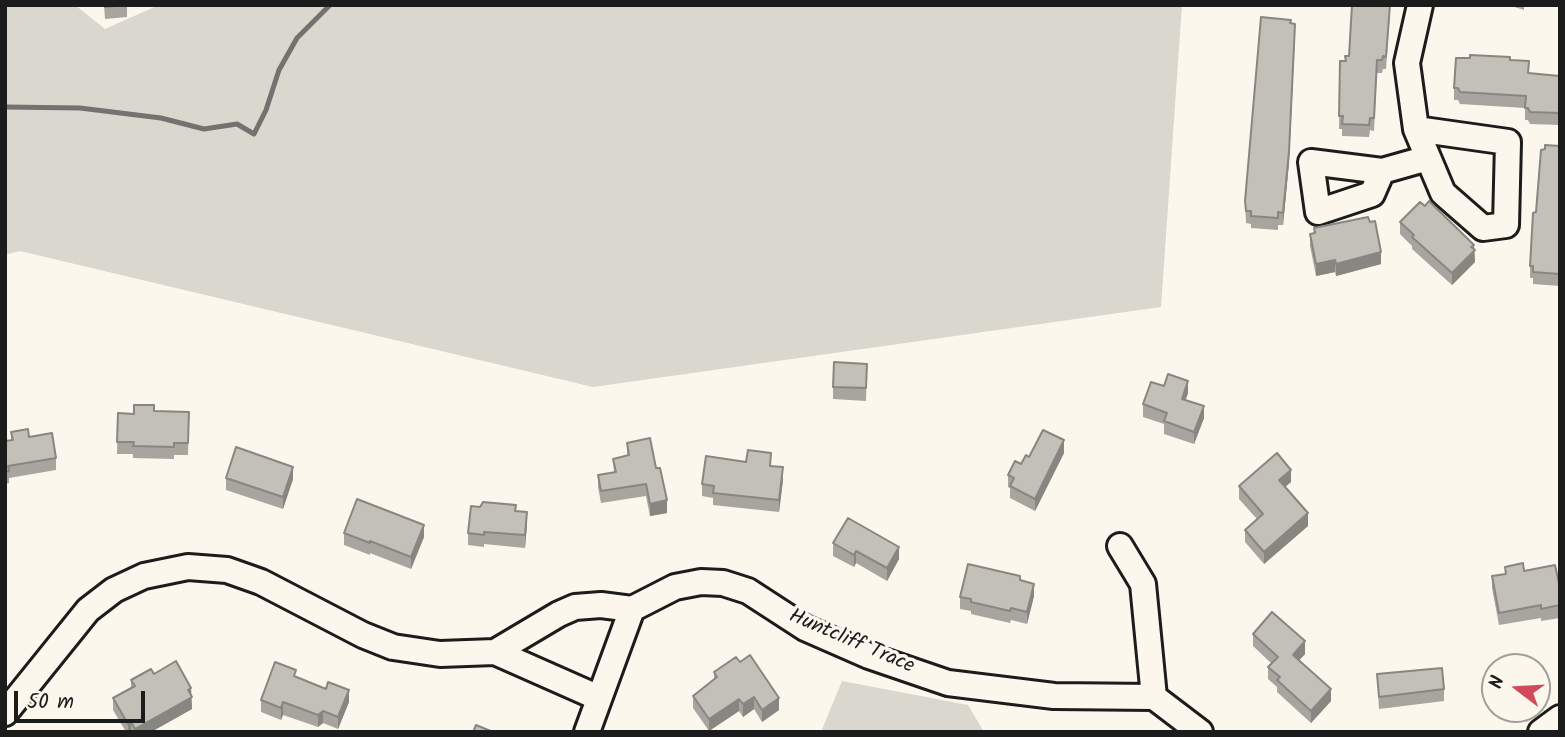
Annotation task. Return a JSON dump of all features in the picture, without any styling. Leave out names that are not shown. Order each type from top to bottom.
[{"type":"street","points":[[1416,130],[1508,142],[1506,225],[1482,228],[1443,193],[1416,130],[1408,63],[1420,5]]},
{"type":"street","points":[[1382,171],[1428,158]]},
{"type":"street","points":[[1120,546],[1143,584],[1154,697],[1200,732]]},
{"type":"street","points":[[5,713],[88,610],[114,590],[144,576],[188,568],[228,570],[261,582],[363,635],[393,647],[440,654],[495,652],[598,698]]},
{"type":"street","name":"Huntcliff Trace","points":[[632,609],[676,587],[701,582],[723,583],[748,591],[805,628],[856,650],[948,683],[1055,696],[1154,697]]},
{"type":"street","points":[[495,652],[575,607],[601,605],[632,609],[587,732]]},
{"type":"street","points":[[1541,732],[1560,718]]},
{"type":"shaded area","points":[[5,5],[75,5],[105,29],[159,5],[1182,5],[1161,307],[593,387],[20,251],[5,255]]},
{"type":"shaded area","points":[[842,681],[968,705],[984,732],[821,732]]},
{"type":"building","points":[[1352,5],[1390,5],[1386,57],[1377,60],[1374,118],[1370,118],[1369,125],[1342,124],[1343,116],[1339,116],[1340,61],[1346,61],[1345,56],[1349,56]]},
{"type":"building","points":[[1261,17],[1291,20],[1290,23],[1295,24],[1289,151],[1283,213],[1278,212],[1278,218],[1251,216],[1251,211],[1246,211],[1245,201]]},
{"type":"building","points":[[1470,55],[1529,61],[1528,73],[1560,76],[1560,113],[1530,112],[1525,108],[1526,96],[1460,92],[1458,88],[1454,88],[1456,58],[1470,58]]},
{"type":"building","points":[[1545,145],[1560,146],[1560,274],[1533,272],[1533,266],[1530,266],[1533,213],[1536,212],[1541,150],[1545,149]]},
{"type":"building","points":[[1429,201],[1474,245],[1471,247],[1475,250],[1452,273],[1412,237],[1414,235],[1400,222],[1420,202],[1425,206]]},
{"type":"building","points":[[1368,217],[1370,222],[1375,221],[1381,252],[1336,264],[1335,260],[1316,264],[1310,234],[1315,233],[1314,228]]},
{"type":"building","points":[[834,362],[867,364],[866,388],[833,387]]},
{"type":"building","points":[[1168,374],[1188,381],[1182,399],[1204,406],[1194,432],[1164,421],[1167,413],[1143,404],[1151,382],[1164,386]]},
{"type":"building","points":[[134,405],[154,405],[154,411],[189,412],[188,443],[174,443],[174,447],[133,446],[134,442],[117,442],[118,413],[134,414]]},
{"type":"building","points":[[28,429],[29,437],[52,433],[56,458],[8,466],[9,471],[5,472],[5,441],[13,440],[11,432]]},
{"type":"building","points":[[1043,430],[1064,440],[1035,499],[1010,486],[1014,478],[1008,475],[1015,461],[1021,464],[1026,455],[1029,457]]},
{"type":"building","points":[[650,438],[656,468],[660,468],[667,500],[650,504],[646,484],[601,491],[598,475],[616,472],[613,459],[629,455],[627,443]]},
{"type":"building","points":[[236,447],[293,467],[283,497],[226,478]]},
{"type":"building","points":[[748,450],[771,453],[770,466],[783,467],[779,500],[713,493],[714,486],[702,484],[706,456],[746,462]]},
{"type":"building","points":[[1277,453],[1291,470],[1279,480],[1308,513],[1264,552],[1245,530],[1263,514],[1239,486]]},
{"type":"building","points":[[357,499],[424,525],[411,557],[344,533]]},
{"type":"building","points":[[483,502],[516,505],[515,511],[527,512],[525,535],[468,533],[471,506],[480,507]]},
{"type":"building","points":[[848,518],[899,547],[887,568],[856,551],[854,555],[833,543]]},
{"type":"building","points":[[1523,563],[1524,571],[1555,565],[1560,588],[1560,605],[1541,609],[1541,605],[1499,613],[1492,576],[1506,574],[1505,567]]},
{"type":"building","points":[[968,564],[1020,576],[1020,580],[1034,584],[1027,612],[1011,608],[1010,611],[960,597]]},
{"type":"building","points":[[1272,612],[1305,641],[1293,655],[1331,689],[1311,711],[1277,680],[1280,677],[1268,667],[1278,657],[1253,634]]},
{"type":"building","points":[[750,655],[779,698],[762,710],[754,697],[743,704],[739,699],[709,719],[693,696],[717,677],[714,672],[736,657],[740,662]]},
{"type":"building","points":[[176,661],[191,688],[188,690],[192,697],[135,729],[131,722],[128,724],[113,698],[135,686],[131,680],[151,669],[154,674]]},
{"type":"building","points":[[275,662],[296,670],[294,676],[326,689],[328,682],[349,690],[338,717],[323,711],[318,715],[283,702],[281,708],[261,700]]},
{"type":"building","points":[[1442,668],[1444,689],[1379,697],[1377,674]]},
{"type":"building","points":[[476,725],[493,732],[473,732]]},
{"type":"waterway","points":[[5,107],[80,108],[161,118],[204,129],[237,124],[254,134],[266,110],[279,70],[297,38],[330,5]]}]
